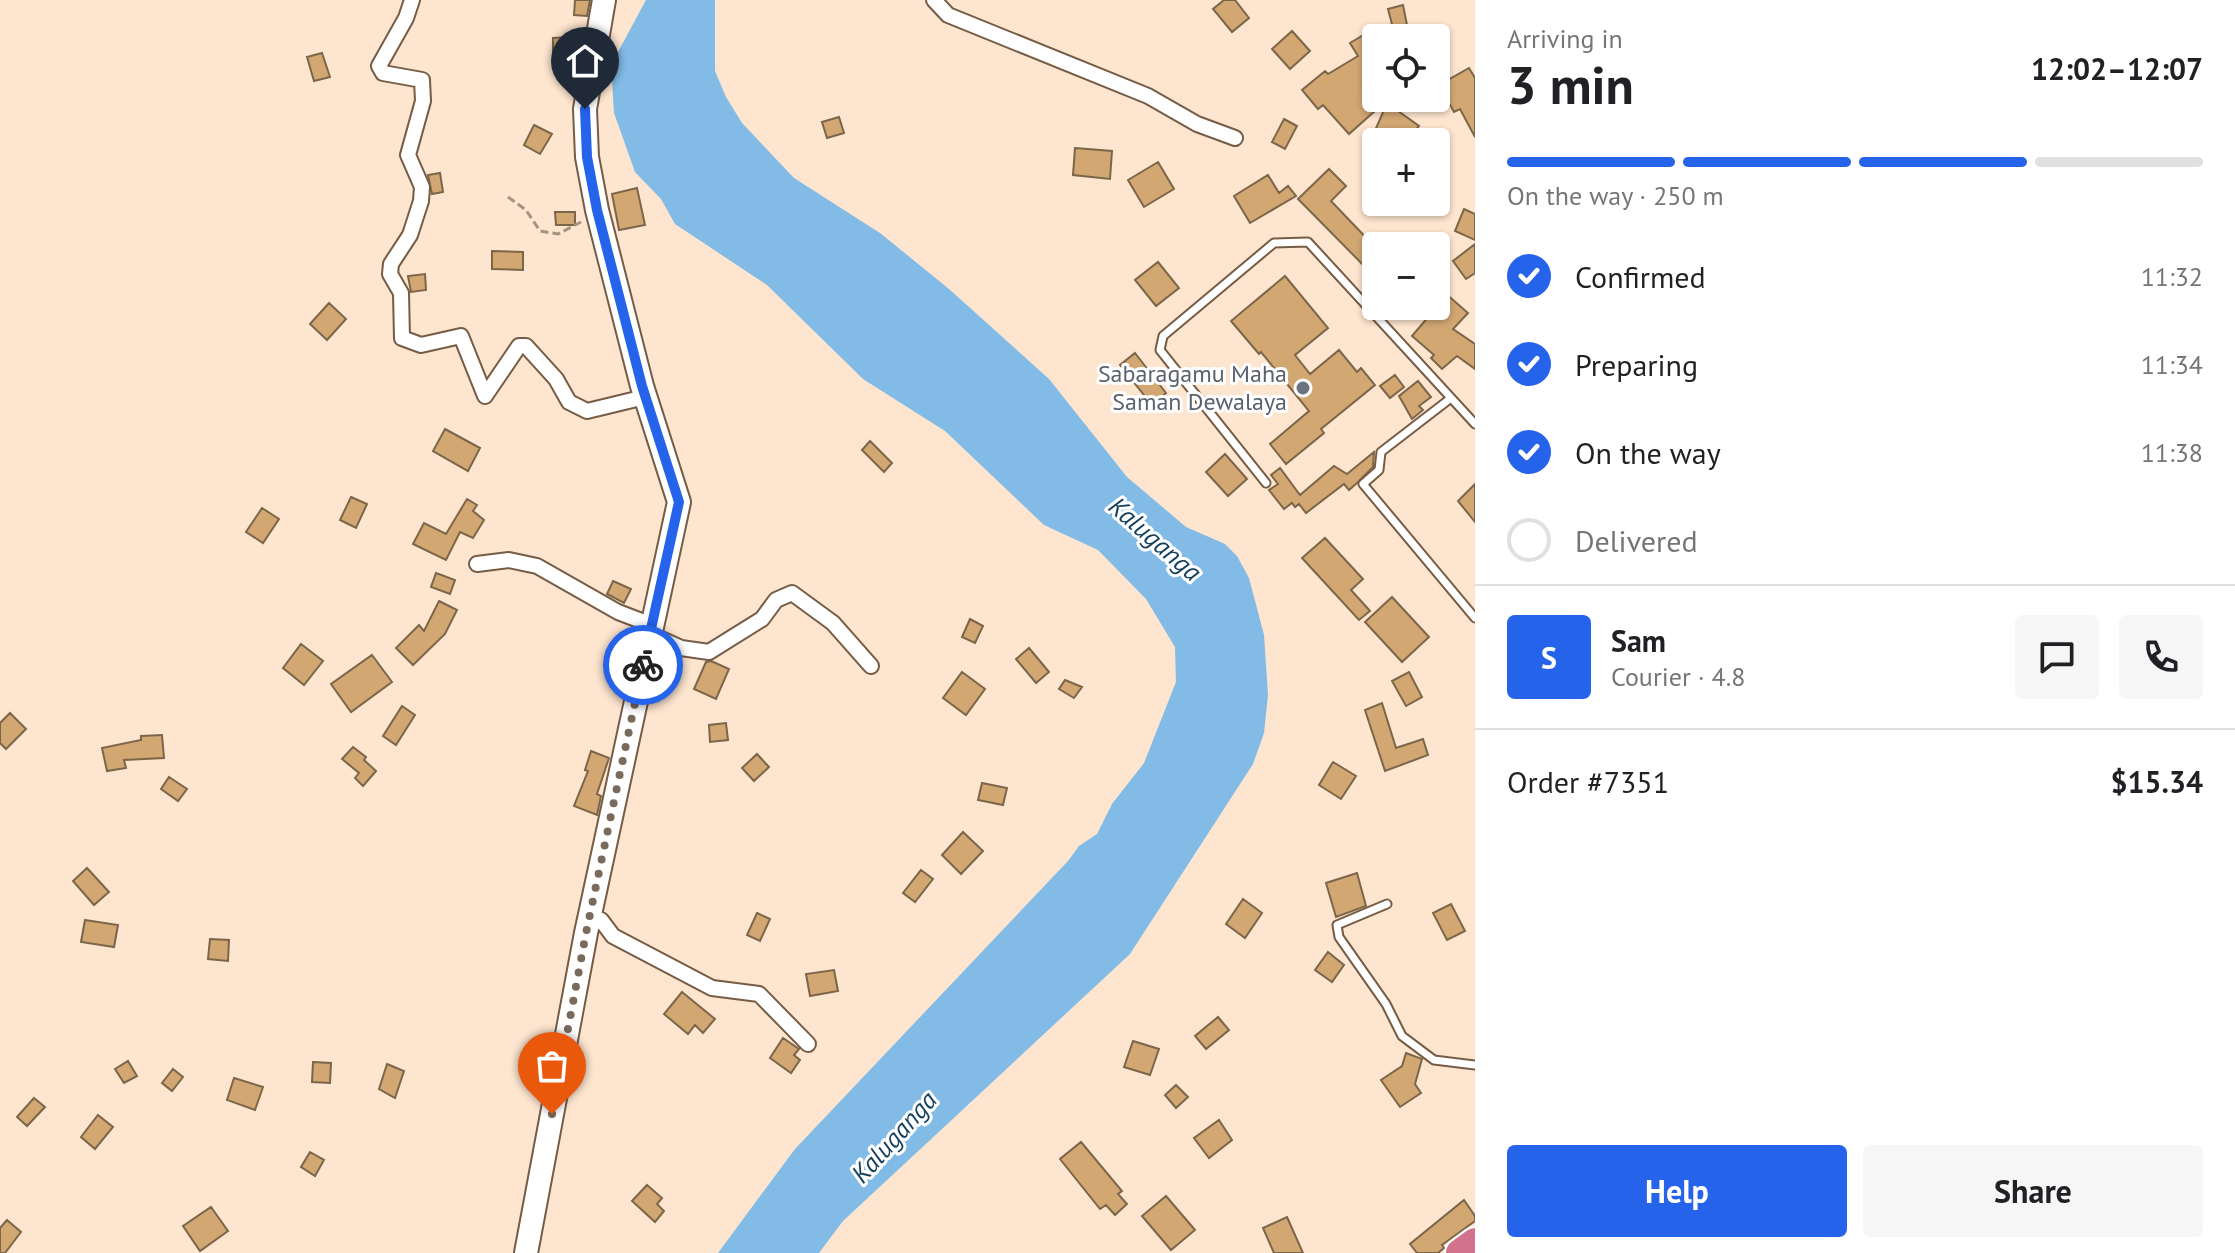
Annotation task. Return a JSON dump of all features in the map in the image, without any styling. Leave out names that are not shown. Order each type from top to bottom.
[{"type":"highway","points":[[1460,1253],[1475,1242]]},
{"type":"street","points":[[412,0],[406,18],[379,66],[383,73],[422,80],[423,101],[408,155],[422,187],[421,201],[410,235],[391,264],[390,274],[401,293],[402,338],[421,345],[461,336],[485,396],[519,346],[526,346],[556,379],[569,402],[587,411],[645,397]]},
{"type":"street","points":[[526,1253],[587,927],[679,502],[645,397],[597,210],[587,157],[585,109],[604,0]]},
{"type":"street","points":[[934,0],[948,15],[1148,96],[1197,124],[1235,138]]},
{"type":"street","points":[[477,564],[509,560],[537,566],[681,648],[709,652],[762,619],[776,600],[792,593],[833,623],[871,666]]},
{"type":"street","points":[[587,927],[601,920],[613,936],[712,988],[759,994],[808,1044]]},
{"type":"lane","points":[[1266,483],[1160,350],[1163,336],[1274,243],[1308,242],[1475,424]]},
{"type":"lane","points":[[1451,398],[1381,452],[1379,470],[1363,484],[1475,618]]},
{"type":"lane","points":[[1387,904],[1337,925],[1339,937],[1386,1004],[1402,1036],[1434,1060],[1475,1065]]},
{"type":"path","points":[[508,197],[526,210],[540,231],[558,234],[597,210]]},
{"type":"water","name":"Kaluganga","points":[[646,0],[715,0],[715,71],[742,123],[794,178],[880,233],[949,289],[1049,379],[1127,477],[1186,527],[1225,544],[1237,556],[1249,578],[1264,635],[1268,695],[1264,733],[1253,764],[1130,954],[843,1221],[819,1253],[718,1253],[795,1149],[1079,846],[1097,834],[1112,804],[1144,763],[1176,682],[1175,647],[1146,599],[1098,550],[1044,525],[945,431],[863,379],[767,285],[675,224],[661,199],[635,172],[614,113],[611,65]]},
{"type":"building","points":[[575,0],[590,0],[587,16],[574,15]]},
{"type":"building","points":[[1224,0],[1235,0],[1249,18],[1232,32],[1213,9]]},
{"type":"building","points":[[1403,5],[1407,24],[1392,24],[1388,9]]},
{"type":"building","points":[[1292,31],[1310,51],[1290,69],[1272,49]]},
{"type":"building","points":[[1362,36],[1362,112],[1374,112],[1349,134],[1323,105],[1318,109],[1302,90],[1325,71],[1328,74],[1358,56],[1350,43]]},
{"type":"building","points":[[573,37],[574,54],[553,54],[553,38]]},
{"type":"building","points":[[322,53],[330,77],[314,81],[307,57]]},
{"type":"building","points":[[1469,68],[1475,78],[1475,137],[1460,109],[1454,112],[1450,105],[1450,79]]},
{"type":"building","points":[[1383,112],[1400,112],[1419,126],[1417,128],[1376,128]]},
{"type":"building","points":[[839,117],[844,133],[827,138],[822,122]]},
{"type":"building","points":[[1284,119],[1297,126],[1285,149],[1272,142]]},
{"type":"building","points":[[534,125],[552,134],[540,154],[524,145]]},
{"type":"building","points":[[1075,148],[1112,151],[1110,179],[1073,175]]},
{"type":"building","points":[[1158,162],[1174,189],[1144,207],[1128,180]]},
{"type":"building","points":[[1329,169],[1346,186],[1331,201],[1362,233],[1362,264],[1298,199]]},
{"type":"building","points":[[440,173],[443,192],[432,194],[428,175]]},
{"type":"building","points":[[1268,175],[1279,193],[1288,186],[1296,196],[1250,223],[1234,196]]},
{"type":"building","points":[[637,188],[645,225],[619,230],[612,194]]},
{"type":"building","points":[[1464,209],[1475,214],[1475,240],[1455,231]]},
{"type":"building","points":[[555,212],[575,212],[575,225],[556,225]]},
{"type":"building","points":[[1475,244],[1475,273],[1466,279],[1453,261]]},
{"type":"building","points":[[492,251],[523,252],[523,270],[492,269]]},
{"type":"building","points":[[1158,262],[1179,288],[1156,306],[1135,280]]},
{"type":"building","points":[[425,274],[426,290],[411,292],[408,276]]},
{"type":"building","points":[[1285,276],[1328,328],[1295,355],[1310,374],[1339,350],[1357,372],[1361,368],[1375,385],[1321,429],[1324,433],[1286,464],[1270,444],[1309,411],[1231,321]]},
{"type":"building","points":[[1450,297],[1468,313],[1453,329],[1475,344],[1475,369],[1457,356],[1442,369],[1431,358],[1434,355],[1412,336],[1426,320],[1450,320]]},
{"type":"building","points":[[329,303],[346,319],[327,340],[310,324]]},
{"type":"building","points":[[1135,353],[1166,393],[1152,405],[1120,365]]},
{"type":"building","points":[[1395,375],[1404,387],[1390,398],[1380,386]]},
{"type":"building","points":[[1418,381],[1431,397],[1419,406],[1423,410],[1412,419],[1399,396]]},
{"type":"building","points":[[445,429],[480,448],[468,471],[433,451]]},
{"type":"building","points":[[870,441],[892,463],[884,472],[862,450]]},
{"type":"building","points":[[1374,452],[1373,467],[1357,483],[1349,490],[1344,484],[1306,513],[1299,504],[1295,507],[1292,503],[1284,509],[1269,490],[1278,484],[1271,475],[1280,468],[1300,495],[1334,466],[1347,474]]},
{"type":"building","points":[[1225,454],[1247,479],[1228,496],[1206,472]]},
{"type":"building","points":[[1475,484],[1475,522],[1458,501]]},
{"type":"building","points":[[351,497],[367,504],[356,528],[340,520]]},
{"type":"building","points":[[467,499],[477,505],[473,511],[484,520],[473,538],[460,532],[446,560],[413,544],[424,523],[446,534]]},
{"type":"building","points":[[262,508],[279,519],[263,543],[246,532]]},
{"type":"building","points":[[1325,538],[1363,579],[1351,590],[1370,611],[1359,620],[1302,558]]},
{"type":"building","points":[[436,573],[455,580],[450,594],[431,587]]},
{"type":"building","points":[[613,581],[631,589],[624,603],[607,594]]},
{"type":"building","points":[[1392,597],[1429,637],[1402,662],[1365,622]]},
{"type":"building","points":[[439,601],[457,610],[445,634],[413,665],[396,648],[419,625],[424,631]]},
{"type":"building","points":[[970,619],[983,626],[975,643],[962,637]]},
{"type":"building","points":[[301,644],[323,661],[304,685],[283,668]]},
{"type":"building","points":[[1029,648],[1049,672],[1036,683],[1016,659]]},
{"type":"building","points":[[372,655],[392,682],[351,712],[331,684]]},
{"type":"building","points":[[711,661],[729,669],[716,699],[694,689],[706,662]]},
{"type":"building","points":[[962,672],[985,689],[966,715],[943,698]]},
{"type":"building","points":[[1409,672],[1422,697],[1406,706],[1392,681]]},
{"type":"building","points":[[1065,680],[1082,687],[1074,698],[1059,689]]},
{"type":"building","points":[[1382,703],[1396,748],[1423,739],[1428,755],[1385,771],[1365,710]]},
{"type":"building","points":[[402,706],[415,715],[396,745],[383,736]]},
{"type":"building","points":[[10,713],[26,729],[6,749],[0,743],[0,723]]},
{"type":"building","points":[[726,723],[728,740],[710,742],[709,725]]},
{"type":"building","points":[[162,735],[164,758],[124,760],[126,768],[107,771],[102,748],[141,740],[141,736]]},
{"type":"building","points":[[353,747],[366,757],[364,760],[376,771],[363,786],[355,778],[359,773],[342,759]]},
{"type":"building","points":[[591,751],[609,758],[597,794],[601,796],[597,815],[574,806],[588,771],[585,770]]},
{"type":"building","points":[[757,754],[769,767],[754,781],[742,768]]},
{"type":"building","points":[[1333,762],[1356,776],[1341,799],[1319,785]]},
{"type":"building","points":[[169,777],[187,789],[178,801],[161,789]]},
{"type":"building","points":[[982,783],[1007,788],[1003,805],[978,800]]},
{"type":"building","points":[[963,832],[983,851],[961,874],[942,855]]},
{"type":"building","points":[[87,868],[109,892],[94,905],[73,881]]},
{"type":"building","points":[[921,870],[933,879],[915,902],[903,893]]},
{"type":"building","points":[[1357,873],[1366,906],[1336,917],[1326,883]]},
{"type":"building","points":[[1243,899],[1262,913],[1245,938],[1226,924]]},
{"type":"building","points":[[1451,904],[1465,931],[1447,940],[1433,913]]},
{"type":"building","points":[[757,913],[770,919],[760,941],[747,935]]},
{"type":"building","points":[[85,920],[118,925],[114,947],[81,942]]},
{"type":"building","points":[[210,939],[229,940],[228,961],[208,959]]},
{"type":"building","points":[[1328,952],[1344,965],[1332,982],[1315,970]]},
{"type":"building","points":[[834,970],[838,991],[810,996],[806,974]]},
{"type":"building","points":[[682,992],[715,1019],[703,1033],[695,1025],[688,1034],[664,1014]]},
{"type":"building","points":[[1218,1017],[1229,1030],[1206,1049],[1195,1036]]},
{"type":"building","points":[[783,1038],[799,1049],[794,1055],[800,1060],[791,1073],[770,1058]]},
{"type":"building","points":[[1133,1041],[1159,1049],[1150,1075],[1124,1067]]},
{"type":"building","points":[[1406,1053],[1422,1059],[1415,1084],[1421,1093],[1400,1107],[1381,1080],[1402,1066]]},
{"type":"building","points":[[128,1061],[137,1076],[124,1083],[115,1069]]},
{"type":"building","points":[[313,1062],[331,1063],[330,1083],[312,1082]]},
{"type":"building","points":[[387,1064],[404,1071],[395,1098],[379,1089]]},
{"type":"building","points":[[173,1069],[183,1077],[172,1091],[162,1083]]},
{"type":"building","points":[[234,1078],[263,1087],[255,1110],[227,1100]]},
{"type":"building","points":[[1176,1085],[1188,1097],[1176,1108],[1165,1095]]},
{"type":"building","points":[[34,1098],[45,1107],[27,1126],[17,1117]]},
{"type":"building","points":[[98,1115],[113,1127],[95,1149],[81,1137]]},
{"type":"building","points":[[1219,1120],[1232,1140],[1209,1158],[1194,1138]]},
{"type":"building","points":[[1081,1142],[1122,1191],[1118,1194],[1127,1204],[1115,1215],[1106,1205],[1100,1209],[1060,1159]]},
{"type":"building","points":[[310,1152],[324,1160],[315,1176],[301,1167]]},
{"type":"building","points":[[647,1185],[662,1198],[657,1204],[664,1211],[655,1222],[632,1201]]},
{"type":"building","points":[[1166,1196],[1195,1230],[1171,1250],[1142,1216]]},
{"type":"building","points":[[1464,1200],[1475,1221],[1442,1245],[1444,1248],[1438,1253],[1417,1253],[1410,1244]]},
{"type":"building","points":[[211,1207],[228,1231],[200,1251],[183,1226]]},
{"type":"building","points":[[1287,1217],[1303,1253],[1274,1253],[1263,1228]]},
{"type":"building","points":[[7,1220],[21,1232],[5,1253],[0,1253],[0,1228]]},
{"type":"way so far","points":[[552,1114],[586,933],[643,665]]},
{"type":"place","name":"Sabaragamu Maha Saman Dewalaya","points":[[1303,388]]},
{"type":"route","points":[[585,109],[587,157],[597,210],[642,386],[679,502],[643,665]]}]
